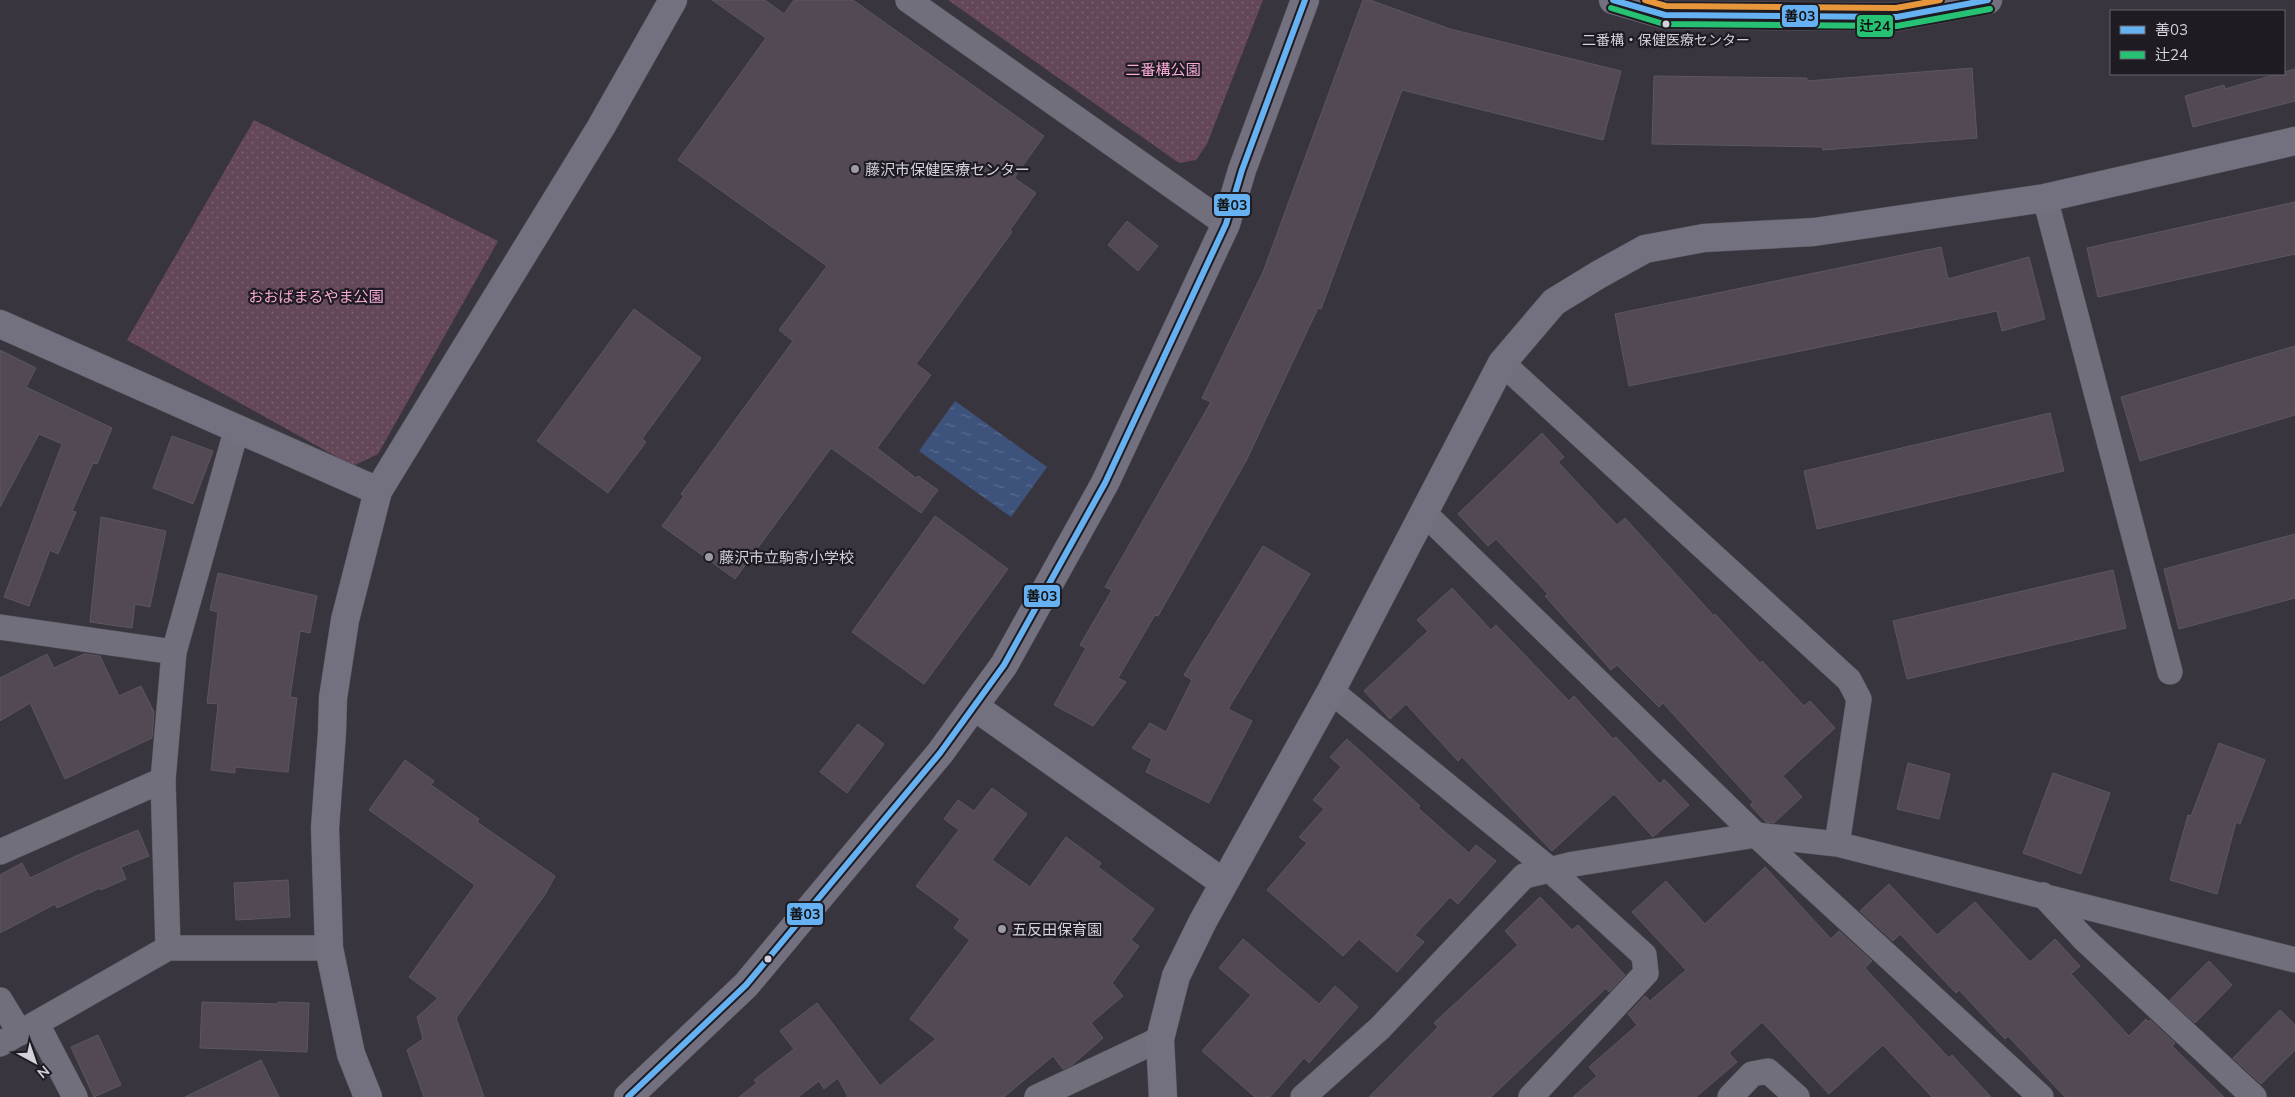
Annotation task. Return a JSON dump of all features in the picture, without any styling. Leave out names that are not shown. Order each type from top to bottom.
[{"type":"street","points":[[368,1097],[350,1054],[329,948],[324,828],[333,698],[345,620],[378,491],[601,127],[673,0]]},
{"type":"street","points":[[908,0],[1226,224]]},
{"type":"street","points":[[628,1097],[746,985],[940,752],[975,707],[1004,664],[1105,483],[1226,224],[1242,170],[1305,0]]},
{"type":"street","points":[[1613,0],[1665,15],[1897,17],[1988,0]]},
{"type":"street","points":[[1163,1097],[1160,1039],[1176,976],[1203,920],[1331,691],[1502,363],[1554,302],[1645,249],[1704,238],[1814,232],[2045,198],[2295,141]]},
{"type":"street","points":[[2045,198],[2170,672]]},
{"type":"street","points":[[0,324],[378,491]]},
{"type":"street","points":[[1502,363],[1849,680],[1859,699],[1837,844]]},
{"type":"street","points":[[168,948],[163,780],[174,652],[237,428]]},
{"type":"street","points":[[1423,512],[1756,835],[2041,1097]]},
{"type":"street","points":[[0,627],[174,652]]},
{"type":"street","points":[[1331,691],[1548,868],[1644,954],[1646,973],[1531,1097]]},
{"type":"street","points":[[975,707],[1224,883]]},
{"type":"street","points":[[0,852],[163,780]]},
{"type":"street","points":[[1303,1097],[1380,1028],[1524,876],[1548,868],[1756,835],[1837,844],[2295,960]]},
{"type":"street","points":[[2043,895],[2084,939],[2254,1097]]},
{"type":"street","points":[[19,1034],[168,948],[329,948]]},
{"type":"street","points":[[0,1000],[19,1034],[75,1097]]},
{"type":"street","points":[[1037,1097],[1160,1039]]},
{"type":"street","points":[[1730,1097],[1752,1074],[1768,1071],[1797,1097]]},
{"type":"green space","name":"二番構公園","points":[[948,0],[1263,0],[1207,144],[1196,160],[1179,163]]},
{"type":"green space","name":"おおばまるやま公園","points":[[254,120],[498,241],[378,454],[353,466],[127,340]]},
{"type":"water","points":[[955,401],[1047,467],[1011,517],[919,451]]},
{"type":"building","name":"藤沢市保健医療センター","points":[[712,0],[765,0],[784,14],[794,0],[853,0],[1044,136],[1014,178],[1036,193],[1010,230],[1012,232],[916,364],[931,375],[877,448],[916,478],[918,476],[938,490],[921,513],[831,448],[735,579],[662,526],[684,496],[681,494],[793,341],[779,330],[827,266],[678,160],[766,38]]},
{"type":"building","points":[[1363,0],[1370,0],[1450,29],[1621,71],[1603,140],[1402,90],[1321,309],[1318,308],[1246,461],[1158,616],[1155,615],[1118,678],[1126,682],[1093,726],[1054,705],[1086,648],[1080,645],[1112,590],[1105,587],[1211,402],[1202,398],[1263,272]]},
{"type":"building","points":[[1972,68],[1977,138],[1823,150],[1822,147],[1652,144],[1654,76],[1807,78],[1807,81]]},
{"type":"building","points":[[2295,69],[2295,101],[2193,127],[2185,96],[2224,85],[2225,89],[2274,75],[2285,75],[2285,72]]},
{"type":"building","points":[[2295,202],[2295,254],[2098,297],[2087,248]]},
{"type":"building","points":[[1127,221],[1158,246],[1138,271],[1108,245]]},
{"type":"building","points":[[1941,247],[1948,279],[2029,257],[2045,319],[2002,331],[1997,311],[1629,386],[1615,314]]},
{"type":"building","points":[[634,309],[701,358],[642,439],[646,442],[608,493],[537,441]]},
{"type":"building","points":[[2295,346],[2295,415],[2140,461],[2121,397]]},
{"type":"building","points":[[0,350],[36,368],[26,387],[112,428],[97,464],[93,463],[72,511],[76,512],[58,554],[50,550],[29,606],[4,597],[62,444],[39,434],[0,507]]},
{"type":"building","points":[[2050,413],[2064,471],[1817,529],[1804,471]]},
{"type":"building","points":[[1542,433],[1564,457],[1558,462],[1617,525],[1625,518],[1714,616],[1715,614],[1760,663],[1762,661],[1804,706],[1810,701],[1835,728],[1783,776],[1802,797],[1774,823],[1766,822],[1750,805],[1753,802],[1663,703],[1659,707],[1617,665],[1611,670],[1545,596],[1548,594],[1496,539],[1488,546],[1458,514]]},
{"type":"building","points":[[172,436],[213,451],[193,504],[153,488]]},
{"type":"building","points":[[935,516],[1008,569],[924,684],[852,632]]},
{"type":"building","points":[[101,517],[166,531],[150,607],[135,604],[132,628],[90,622]]},
{"type":"building","points":[[2295,534],[2295,598],[2179,629],[2164,569]]},
{"type":"building","points":[[1263,546],[1310,574],[1228,709],[1252,721],[1209,803],[1146,772],[1152,759],[1132,748],[1150,723],[1166,732],[1192,680],[1184,675]]},
{"type":"building","points":[[2113,570],[2126,628],[1907,679],[1893,621]]},
{"type":"building","points":[[218,573],[317,596],[310,633],[300,631],[290,697],[297,698],[288,772],[235,767],[235,773],[211,770],[218,704],[207,703],[218,612],[210,610]]},
{"type":"building","points":[[1452,588],[1491,630],[1496,625],[1569,701],[1574,696],[1613,739],[1616,737],[1660,784],[1664,779],[1689,805],[1653,837],[1614,794],[1552,851],[1462,757],[1458,761],[1406,704],[1390,719],[1364,691],[1428,631],[1417,620]]},
{"type":"building","points":[[47,654],[54,668],[84,654],[100,656],[119,696],[141,686],[154,712],[152,738],[65,779],[30,703],[0,721],[0,678]]},
{"type":"building","points":[[858,724],[884,744],[847,793],[820,772]]},
{"type":"building","points":[[1347,739],[1420,806],[1418,808],[1469,853],[1476,845],[1496,861],[1458,904],[1450,897],[1415,935],[1424,942],[1397,972],[1359,939],[1343,956],[1267,890],[1307,843],[1299,837],[1324,809],[1313,800],[1341,767],[1330,757]]},
{"type":"building","points":[[2219,743],[2265,760],[2240,824],[2236,822],[2217,894],[2170,880],[2188,815],[2191,816]]},
{"type":"building","points":[[405,760],[434,781],[431,785],[479,819],[477,822],[555,876],[546,893],[456,1018],[484,1097],[424,1097],[407,1050],[423,1039],[417,1017],[438,998],[409,977],[475,885],[369,810]]},
{"type":"building","points":[[1908,763],[1950,774],[1939,819],[1897,809]]},
{"type":"building","points":[[2053,773],[2110,793],[2081,874],[2023,853]]},
{"type":"building","points":[[992,788],[1027,814],[992,860],[1030,887],[1066,837],[1101,863],[1098,867],[1154,909],[1131,940],[1139,946],[1112,983],[1123,996],[1091,1023],[1103,1038],[1072,1065],[1063,1069],[1053,1056],[1004,1097],[848,1097],[838,1078],[824,1089],[819,1081],[798,1097],[739,1097],[757,1083],[754,1080],[794,1049],[780,1031],[817,1003],[880,1086],[936,1039],[910,1019],[970,940],[954,928],[960,919],[916,886],[959,830],[944,819],[958,800],[974,811]]},
{"type":"building","points":[[138,830],[149,856],[121,867],[126,879],[101,890],[100,888],[57,908],[55,904],[0,933],[0,875],[22,863],[30,878],[78,855]]},
{"type":"building","points":[[1765,867],[1831,939],[1839,931],[1872,961],[1865,968],[1949,1058],[1952,1055],[1991,1097],[1932,1097],[1883,1045],[1829,1094],[1762,1022],[1729,1053],[1737,1062],[1696,1097],[1573,1097],[1597,1076],[1589,1067],[1637,1025],[1628,1014],[1645,996],[1650,1001],[1686,970],[1632,912],[1666,881],[1705,924]]},
{"type":"building","points":[[288,880],[290,917],[236,920],[234,883]]},
{"type":"building","points":[[1889,884],[1937,935],[1975,902],[2030,962],[2055,939],[2080,966],[2071,974],[2129,1036],[2146,1019],[2148,1022],[2150,1020],[2175,1043],[2172,1046],[2224,1097],[2065,1097],[2008,1036],[2005,1039],[1959,990],[1956,993],[1900,934],[1893,941],[1860,911]]},
{"type":"building","points":[[1540,897],[1572,930],[1578,925],[1625,975],[1609,992],[1606,988],[1491,1097],[1369,1097],[1438,1027],[1434,1023],[1518,945],[1505,931]]},
{"type":"building","points":[[1243,939],[1319,1004],[1335,986],[1358,1007],[1309,1063],[1304,1058],[1270,1097],[1255,1097],[1202,1051],[1251,995],[1219,968]]},
{"type":"building","points":[[2209,961],[2232,985],[2195,1023],[2170,1000]]},
{"type":"building","points":[[202,1002],[309,1003],[307,1052],[200,1048]]},
{"type":"building","points":[[2280,1010],[2295,1025],[2295,1050],[2261,1084],[2233,1058]]},
{"type":"building","points":[[98,1035],[121,1085],[94,1097],[71,1047]]},
{"type":"building","points":[[261,1060],[279,1097],[185,1097]]},
{"type":"transit line","name":"善03","points":[[628,1097],[746,985],[940,753],[1004,665],[1105,483],[1226,224],[1242,170],[1305,0]]},
{"type":"transit line","name":"善03","points":[[1613,0],[1665,15],[1897,17],[1988,0]]},
{"type":"transit line","points":[[1645,0],[1666,6],[1896,8],[1940,0]]},
{"type":"transit line","name":"辻24","points":[[1611,8],[1664,24],[1897,26],[1990,9]]},
{"type":"place","name":"二番構・保健医療センター","points":[[1666,24]]},
{"type":"place","name":"藤沢市保健医療センター","points":[[855,169]]},
{"type":"place","name":"藤沢市立駒寄小学校","points":[[709,557]]},
{"type":"place","name":"五反田保育園","points":[[1002,929]]}]
